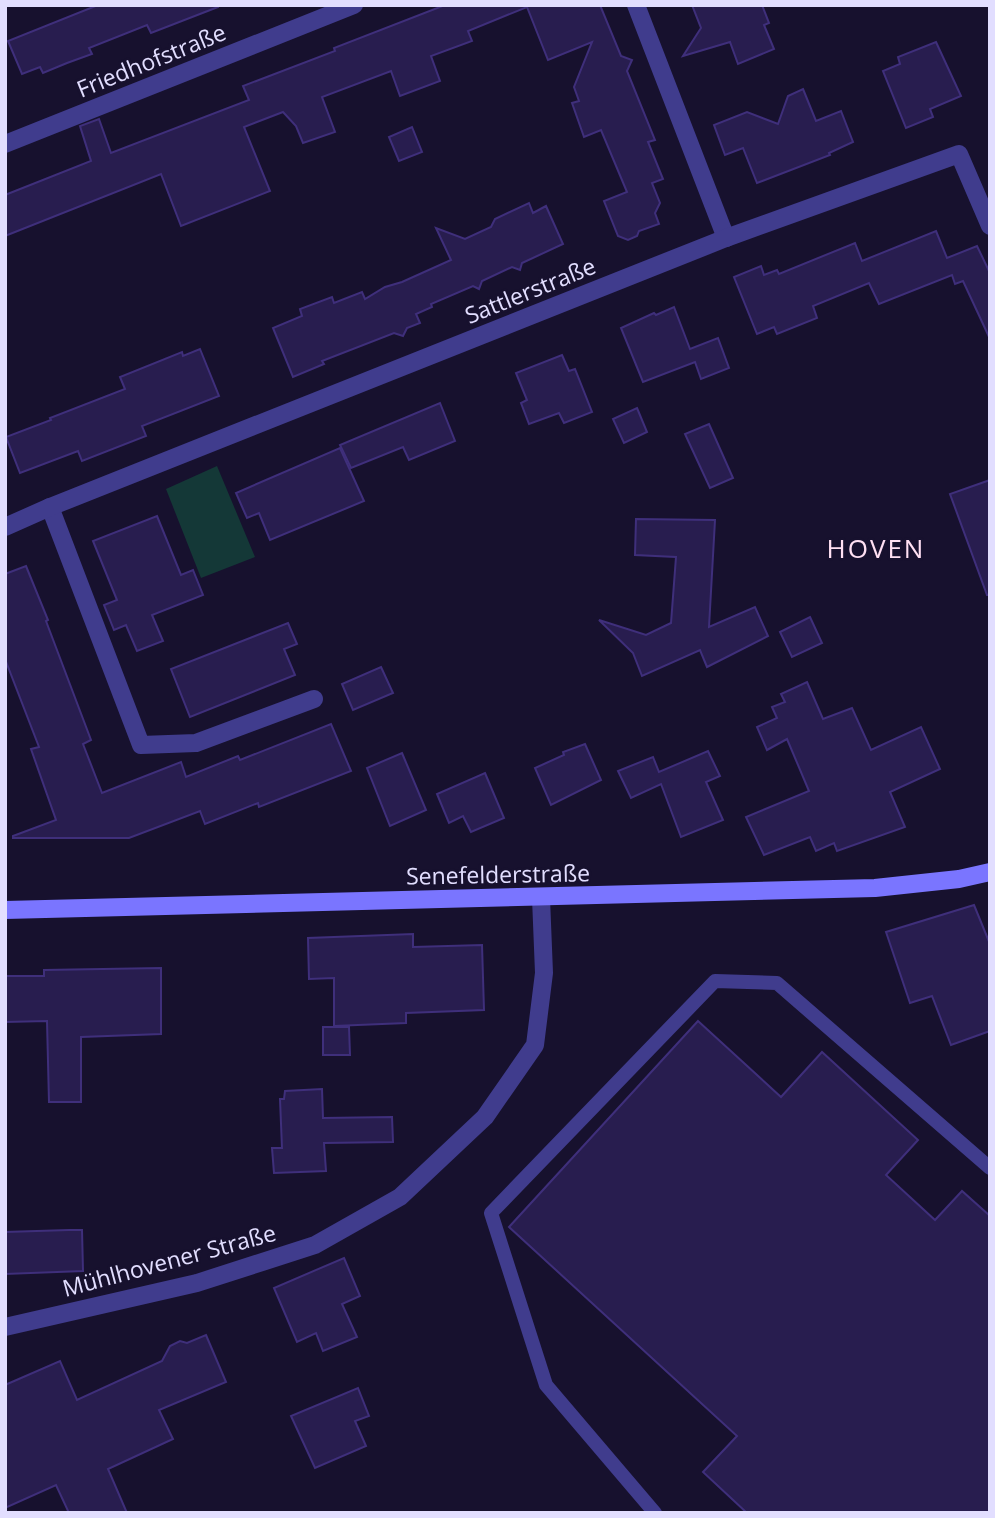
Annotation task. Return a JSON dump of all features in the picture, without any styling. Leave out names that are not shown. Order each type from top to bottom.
[{"type":"main road","name":"Senefelderstraße","points":[[5,910],[875,888],[959,879],[990,872]]},
{"type":"street","name":"Friedhofstraße","points":[[5,144],[354,5]]},
{"type":"street","points":[[636,5],[726,238]]},
{"type":"street","name":"Sattlerstraße","points":[[5,527],[726,238],[959,155],[990,226]]},
{"type":"street","points":[[50,507],[141,745],[195,743],[314,699]]},
{"type":"street","name":"Mühlhovener Straße","points":[[5,1327],[197,1283],[315,1245],[400,1197],[485,1117],[535,1045],[544,974],[541,898]]},
{"type":"lane","points":[[655,1513],[546,1385],[491,1213],[715,981],[777,983],[990,1168]]},
{"type":"green space","points":[[217,466],[255,557],[201,578],[166,489]]},
{"type":"building","points":[[98,5],[218,7],[151,33],[147,25],[89,48],[92,54],[43,73],[40,67],[22,74],[8,41]]},
{"type":"building","points":[[445,5],[600,5],[621,56],[632,60],[627,71],[655,140],[648,142],[663,179],[652,183],[660,203],[655,213],[659,224],[639,231],[637,236],[628,240],[618,236],[604,201],[627,192],[601,130],[584,137],[572,103],[579,101],[574,87],[592,42],[548,60],[527,7],[468,31],[472,41],[431,56],[440,81],[400,96],[391,71],[322,97],[335,132],[303,143],[296,126],[283,112],[244,127],[270,191],[181,226],[161,174],[5,236],[5,195],[91,161],[80,126],[99,119],[111,153],[249,100],[243,86]]},
{"type":"building","points":[[692,5],[762,5],[769,23],[764,25],[774,49],[738,64],[730,42],[683,56],[701,28]]},
{"type":"building","points":[[936,42],[961,96],[930,109],[933,117],[906,128],[883,71],[900,64],[898,57]]},
{"type":"building","points":[[803,89],[816,121],[841,111],[853,142],[829,153],[830,155],[757,183],[743,148],[725,155],[714,125],[747,112],[778,124],[788,96]]},
{"type":"building","points":[[412,127],[422,152],[399,161],[389,137]]},
{"type":"building","points":[[529,203],[533,213],[546,206],[563,244],[522,263],[520,270],[512,267],[482,281],[479,289],[473,286],[431,304],[432,307],[416,314],[420,323],[407,328],[403,336],[394,333],[322,361],[324,364],[293,377],[273,328],[302,316],[300,309],[332,297],[334,303],[362,292],[365,299],[385,287],[451,260],[436,228],[465,239],[491,227],[495,219]]},
{"type":"building","points":[[936,231],[947,258],[977,246],[990,273],[990,339],[963,281],[955,284],[952,275],[879,304],[869,283],[813,306],[817,318],[777,334],[774,327],[757,334],[734,277],[761,266],[764,275],[777,270],[779,274],[855,243],[862,261]]},
{"type":"building","points":[[674,307],[690,349],[718,338],[729,368],[701,379],[695,362],[643,382],[621,328]]},
{"type":"building","points":[[200,349],[219,396],[142,426],[146,436],[82,461],[78,451],[20,473],[6,437],[125,389],[120,377],[182,352],[183,356]]},
{"type":"building","points":[[562,355],[569,371],[575,369],[592,412],[564,423],[559,413],[529,424],[521,403],[527,400],[516,373]]},
{"type":"building","points":[[440,403],[455,441],[409,460],[403,447],[351,468],[340,445]]},
{"type":"building","points":[[637,408],[647,432],[624,443],[613,419]]},
{"type":"building","points":[[709,424],[733,478],[710,488],[685,434]]},
{"type":"building","points":[[340,448],[364,501],[270,540],[259,513],[247,518],[236,493]]},
{"type":"building","points":[[990,480],[990,595],[987,595],[950,494]]},
{"type":"building","points":[[157,516],[181,575],[193,570],[203,595],[152,615],[163,641],[137,651],[126,625],[114,630],[104,605],[117,600],[93,541]]},
{"type":"building","points":[[636,519],[715,520],[709,627],[755,607],[768,636],[707,667],[700,650],[642,676],[633,653],[599,620],[646,635],[671,623],[676,557],[635,555]]},
{"type":"building","points":[[26,566],[91,740],[83,744],[102,793],[181,762],[186,777],[238,756],[240,760],[331,724],[351,771],[259,807],[258,803],[205,824],[200,811],[129,838],[13,838],[56,820],[31,749],[39,747],[5,659],[5,574]]},
{"type":"building","points":[[810,617],[822,643],[792,657],[780,632]]},
{"type":"building","points":[[288,623],[297,644],[284,649],[295,675],[190,717],[171,669]]},
{"type":"building","points":[[381,667],[393,693],[353,710],[342,684]]},
{"type":"building","points":[[807,682],[823,719],[852,708],[871,750],[921,727],[940,769],[890,792],[905,827],[837,851],[834,843],[816,851],[810,837],[764,855],[746,817],[809,791],[787,739],[767,750],[757,727],[777,718],[772,707],[785,702],[781,694]]},
{"type":"building","points":[[585,744],[601,780],[551,805],[535,768],[564,755],[563,752]]},
{"type":"building","points":[[708,751],[720,776],[706,782],[723,820],[681,837],[661,784],[631,798],[618,771],[653,757],[659,772]]},
{"type":"building","points":[[402,753],[426,810],[390,826],[367,768]]},
{"type":"building","points":[[485,773],[504,818],[471,832],[463,816],[449,823],[437,794]]},
{"type":"building","points":[[974,905],[990,944],[990,1031],[951,1045],[932,996],[910,1003],[886,932]]},
{"type":"building","points":[[413,934],[413,947],[482,945],[484,1010],[406,1013],[406,1023],[334,1026],[334,978],[309,979],[308,938]]},
{"type":"building","points":[[161,968],[161,1034],[81,1037],[81,1102],[49,1102],[47,1021],[5,1022],[5,976],[44,976],[44,970]]},
{"type":"building","points":[[698,1021],[781,1097],[822,1052],[918,1140],[886,1175],[935,1220],[962,1191],[990,1216],[990,1513],[747,1513],[703,1472],[737,1436],[509,1227]]},
{"type":"building","points":[[323,1027],[349,1027],[350,1055],[323,1055]]},
{"type":"building","points":[[322,1089],[323,1118],[392,1117],[393,1142],[324,1143],[326,1171],[274,1173],[272,1148],[282,1148],[280,1099],[284,1099],[285,1091]]},
{"type":"building","points":[[82,1230],[83,1271],[5,1274],[5,1232]]},
{"type":"building","points":[[344,1258],[360,1296],[342,1304],[357,1337],[323,1351],[316,1333],[297,1342],[274,1288]]},
{"type":"building","points":[[206,1335],[226,1382],[159,1410],[173,1439],[108,1469],[127,1513],[69,1513],[56,1485],[5,1508],[5,1385],[60,1361],[77,1400],[162,1361],[170,1346]]},
{"type":"building","points":[[358,1388],[369,1416],[355,1421],[366,1446],[315,1468],[291,1416]]},
{"type":"district","name":"HOVEN","points":[[876,548]]}]
